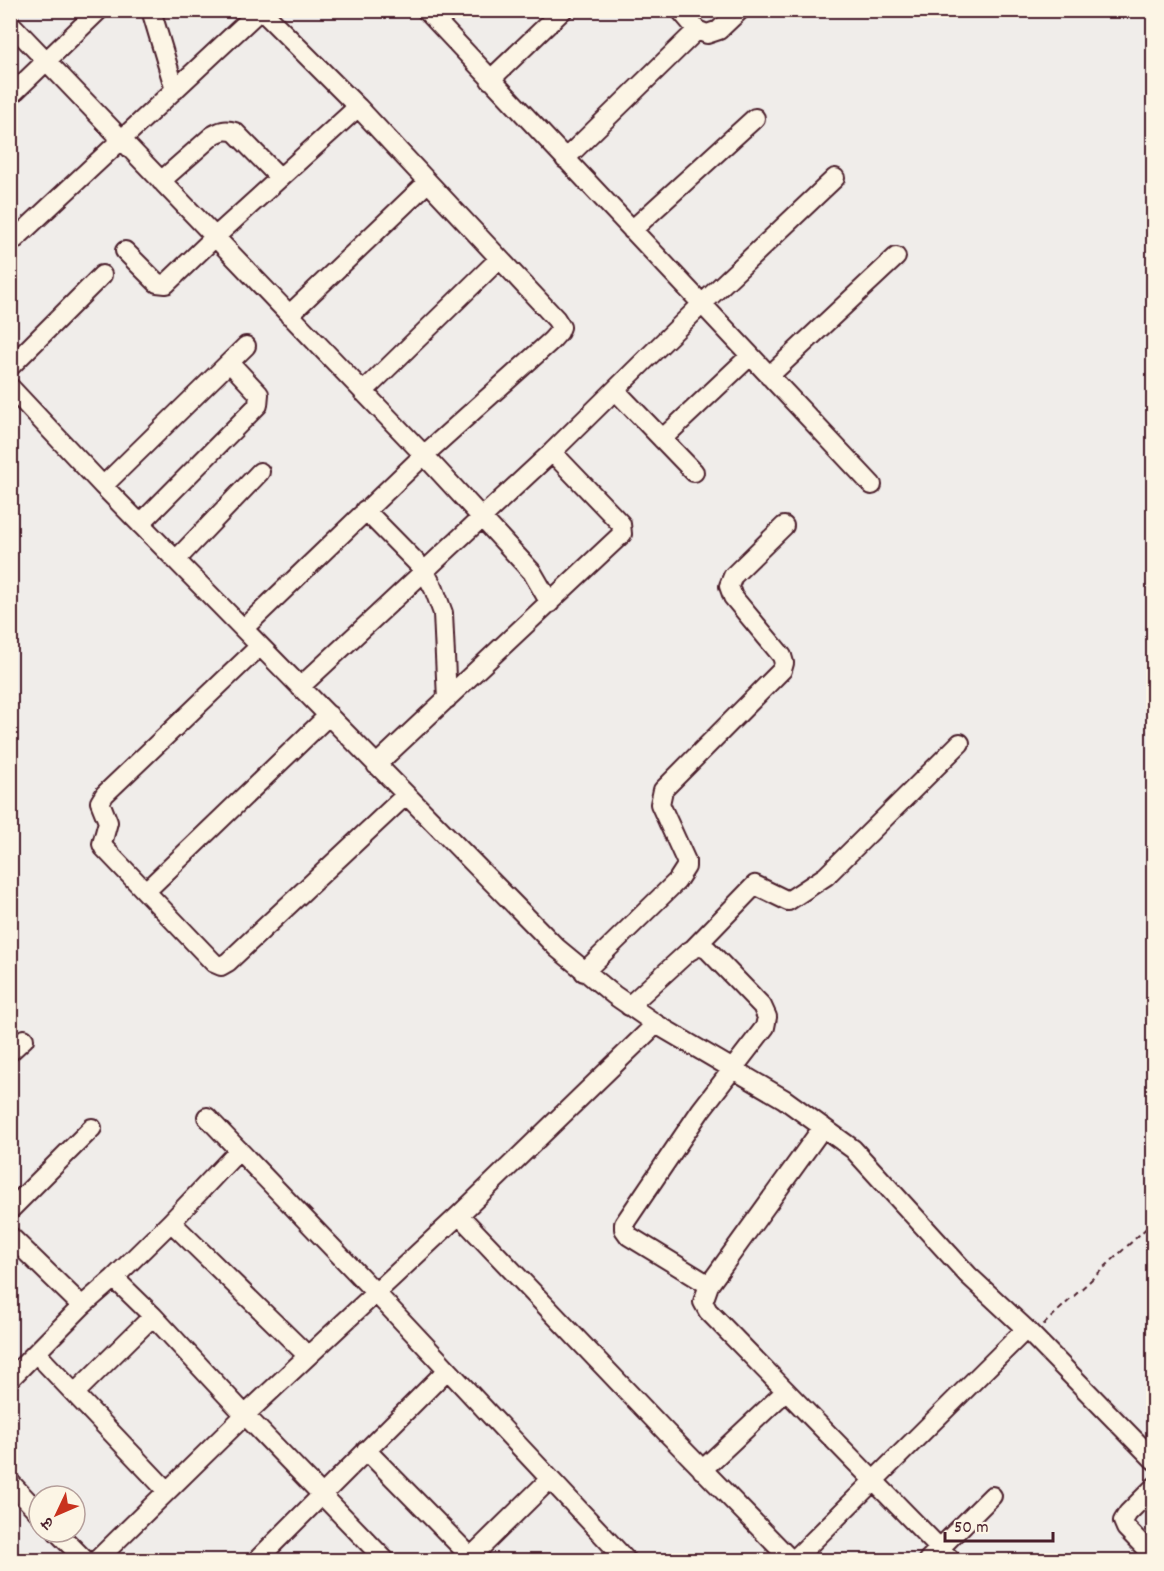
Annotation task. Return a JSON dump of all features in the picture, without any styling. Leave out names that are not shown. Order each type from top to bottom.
[{"type":"street","points":[[151,10],[175,90]]},
{"type":"street","points":[[13,241],[261,10],[358,107],[561,327],[559,332],[424,455],[244,628]]},
{"type":"street","points":[[426,10],[872,485]]},
{"type":"street","points":[[490,80],[563,10]]},
{"type":"street","points":[[680,10],[702,33],[713,33],[719,30],[740,10]]},
{"type":"street","points":[[10,96],[90,13]]},
{"type":"street","points":[[10,23],[424,455],[532,572],[550,603]]},
{"type":"street","points":[[565,159],[697,30]]},
{"type":"street","points":[[125,251],[157,283],[166,284],[358,107]]},
{"type":"street","points":[[632,230],[755,118]]},
{"type":"street","points":[[162,181],[212,136],[228,130],[235,132],[280,178]]},
{"type":"street","points":[[300,687],[552,452],[702,304],[835,178]]},
{"type":"street","points":[[289,315],[428,182]]},
{"type":"street","points":[[769,376],[896,257]]},
{"type":"street","points":[[363,392],[499,259]]},
{"type":"street","points":[[10,367],[102,275]]},
{"type":"street","points":[[103,486],[246,346]]},
{"type":"street","points":[[662,439],[750,356]]},
{"type":"street","points":[[140,524],[258,405],[259,394],[230,363]]},
{"type":"street","points":[[10,387],[140,524],[557,948],[629,1006],[784,1099],[853,1149],[968,1275],[1029,1332],[1153,1459]]},
{"type":"street","points":[[615,390],[694,472]]},
{"type":"street","points":[[376,765],[618,539],[622,530],[621,524],[552,452]]},
{"type":"street","points":[[176,560],[260,472]]},
{"type":"street","points":[[366,510],[424,570],[443,613],[447,699]]},
{"type":"street","points":[[584,972],[677,881],[686,867],[685,854],[660,804],[663,790],[782,670],[784,663],[782,656],[733,597],[729,586],[733,576],[784,526]]},
{"type":"street","points":[[260,646],[101,798],[100,802],[108,822],[102,844],[104,848],[214,963],[224,965],[406,795]]},
{"type":"street","points":[[146,891],[329,716]]},
{"type":"street","points":[[629,1006],[694,948],[755,885],[788,902],[826,876],[960,743]]},
{"type":"street","points":[[694,948],[701,946],[708,950],[762,1006],[767,1017],[765,1027],[701,1110],[624,1224],[624,1229],[629,1236],[709,1286]]},
{"type":"street","points":[[97,1560],[166,1490],[459,1215],[656,1024]]},
{"type":"street","points":[[207,1117],[627,1560]]},
{"type":"street","points":[[824,1127],[709,1286],[704,1296],[704,1306],[875,1481],[940,1557],[993,1496]]},
{"type":"street","points":[[10,1210],[92,1128]]},
{"type":"street","points":[[10,1379],[82,1306],[171,1222],[239,1150]]},
{"type":"street","points":[[459,1215],[702,1470],[793,1560],[1029,1332]]},
{"type":"street","points":[[171,1222],[308,1356]]},
{"type":"street","points":[[10,1236],[82,1306]]},
{"type":"street","points":[[114,1278],[385,1560]]},
{"type":"street","points":[[75,1393],[153,1316]]},
{"type":"street","points":[[37,1354],[166,1490]]},
{"type":"street","points":[[257,1560],[447,1370]]},
{"type":"street","points":[[702,1470],[786,1391]]},
{"type":"street","points":[[366,1450],[471,1559],[549,1480]]},
{"type":"street","points":[[10,1482],[27,1500]]},
{"type":"street","points":[[1154,1487],[1128,1513],[1124,1521],[1126,1528],[1154,1557]]},
{"type":"street","points":[[69,1544],[85,1560]]},
{"type":"path","points":[[1029,1332],[1154,1221]]}]
